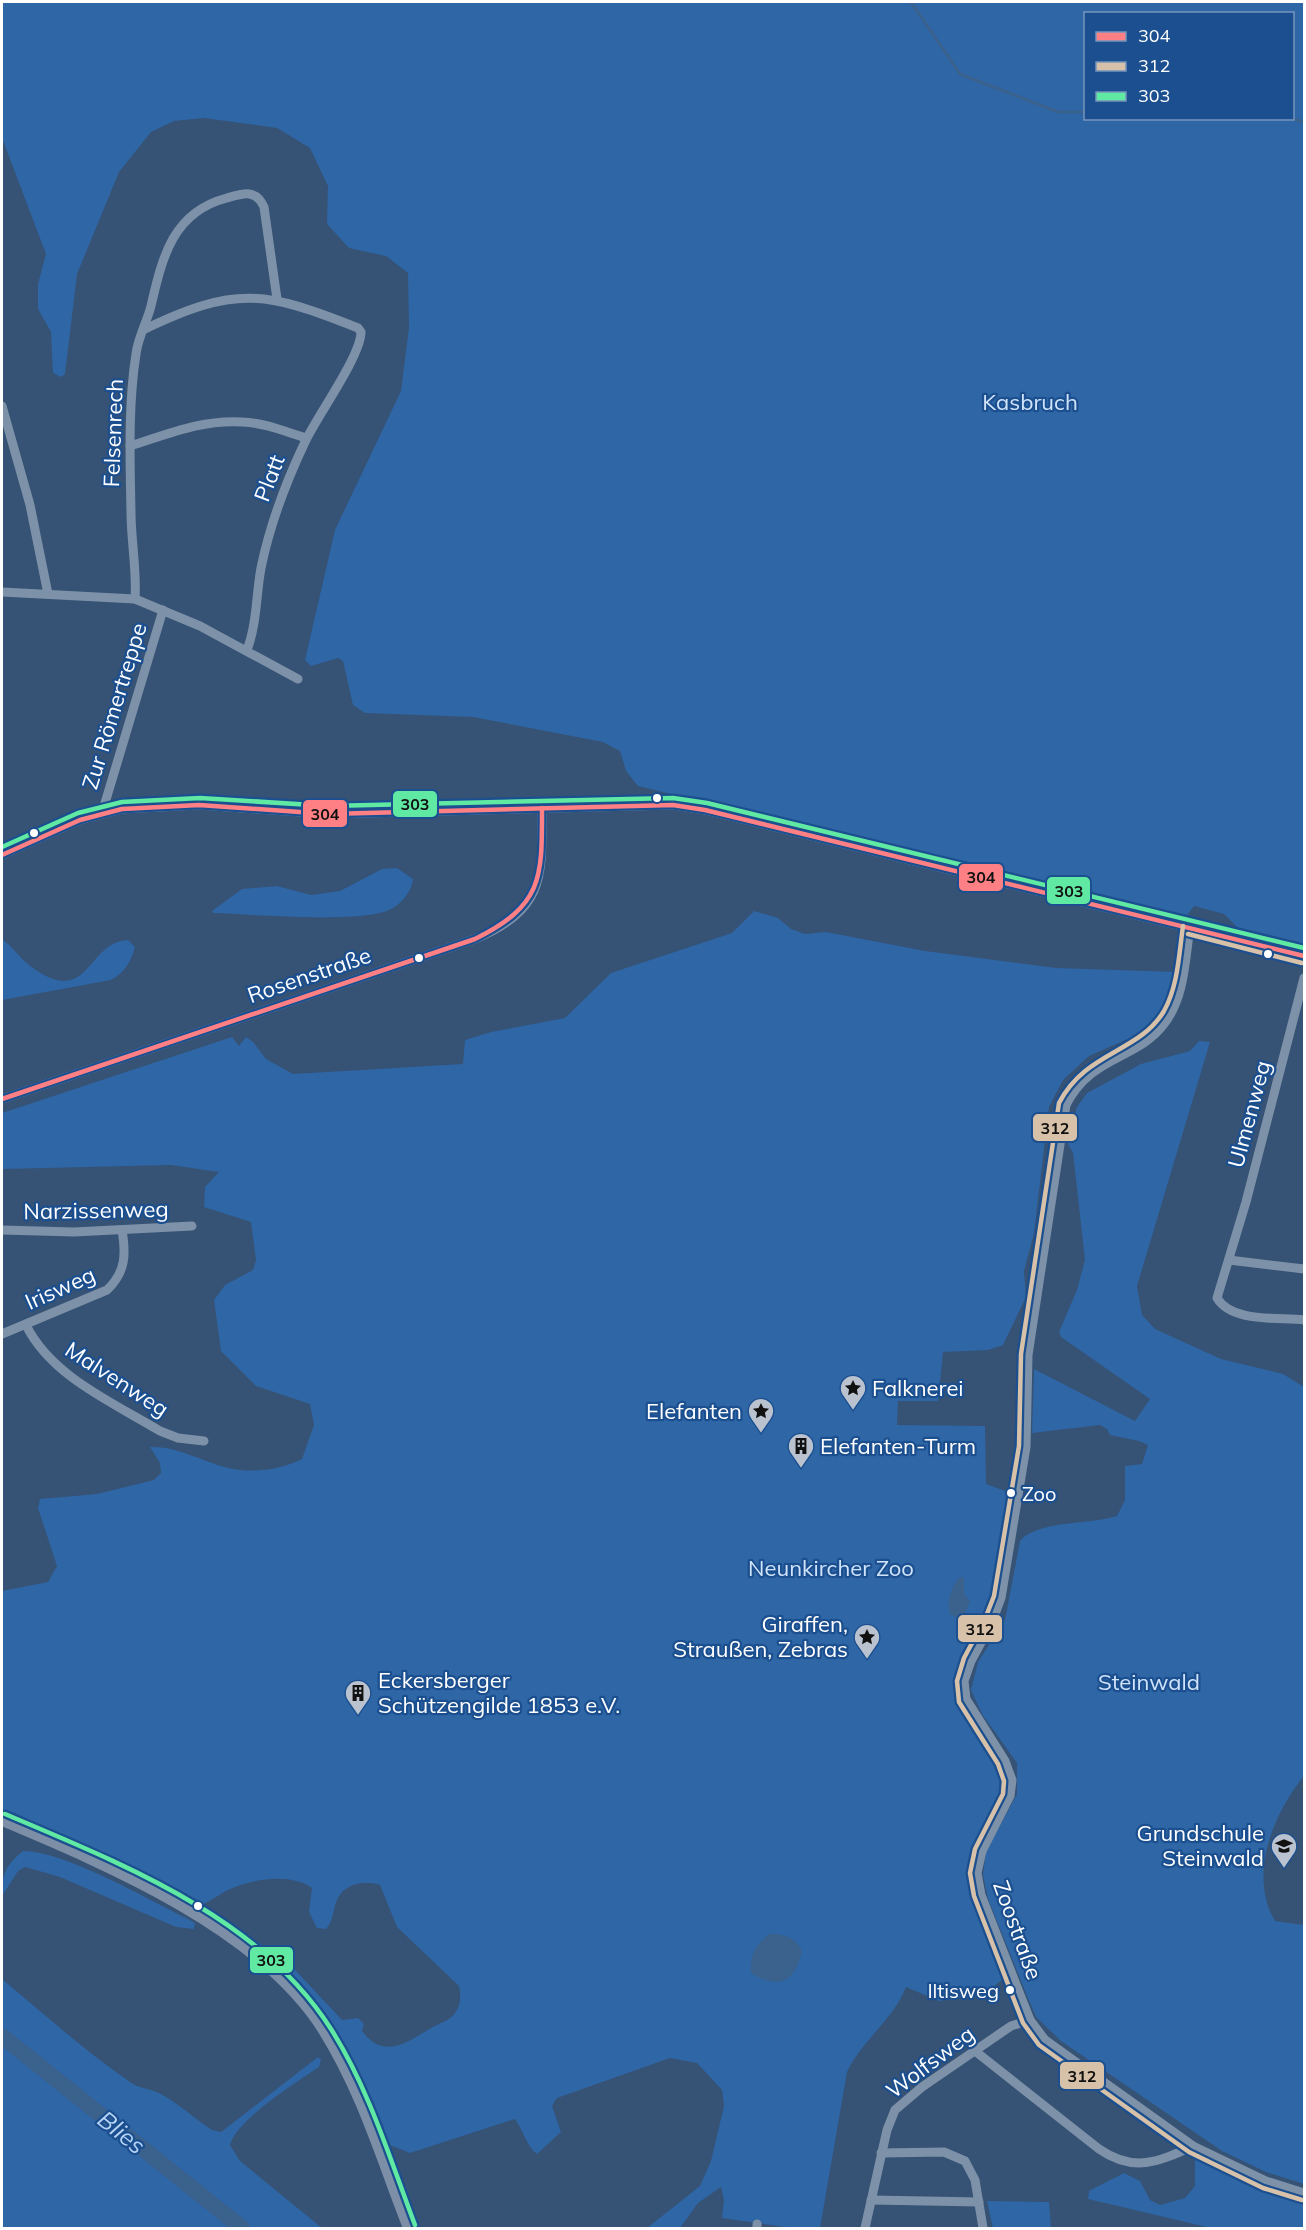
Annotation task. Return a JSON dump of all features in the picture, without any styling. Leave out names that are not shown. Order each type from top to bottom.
[{"type":"main road","points":[[2,1821],[78,1853],[199,1917],[271,1968],[309,2011],[332,2046],[359,2096],[408,2229]]},
{"type":"street","name":"Felsenrech","points":[[135,599],[130,446],[136,355],[158,272],[168,245],[191,218],[220,199],[253,194],[260,197],[264,207],[277,299]]},
{"type":"street","points":[[143,330],[188,309],[219,300],[242,297],[277,299]]},
{"type":"street","name":"Platt","points":[[247,650],[268,540],[286,487],[306,438],[350,362],[362,332],[358,328],[309,308],[277,299]]},
{"type":"street","points":[[2,406],[30,505],[48,594]]},
{"type":"street","points":[[130,446],[198,425],[221,422],[270,426],[306,438]]},
{"type":"street","points":[[2,592],[135,599],[247,650],[298,679]]},
{"type":"street","name":"Zur Römertreppe","points":[[102,813],[163,610]]},
{"type":"street","points":[[2,855],[46,834],[102,813],[122,809],[199,805],[328,814],[638,804],[673,805],[705,810],[1305,956]]},
{"type":"street","name":"Rosenstraße","points":[[2,1099],[475,939],[501,927],[527,906],[538,879],[542,808]]},
{"type":"street","name":"Zoostraße","points":[[1190,927],[1181,989],[1164,1024],[1153,1036],[1084,1078],[1075,1088],[1066,1105],[1028,1355],[1026,1447],[1001,1598],[964,1681],[966,1699],[1005,1761],[1012,1780],[1010,1796],[981,1851],[977,1873],[981,1895],[1030,2020],[1055,2049],[1193,2146],[1266,2181],[1305,2193]]},
{"type":"street","name":"Ulmenweg","points":[[1305,978],[1217,1298],[1221,1304],[1246,1315],[1305,1320]]},
{"type":"street","name":"Narzissenweg","points":[[2,1230],[46,1233],[192,1226]]},
{"type":"street","name":"Irisweg","points":[[2,1334],[95,1296],[115,1282],[124,1262],[122,1230]]},
{"type":"street","points":[[1229,1260],[1305,1269]]},
{"type":"street","name":"Malvenweg","points":[[26,1325],[40,1350],[62,1370],[160,1431],[178,1437],[204,1441]]},
{"type":"street","name":"Wolfsweg","points":[[865,2229],[881,2153],[891,2118],[900,2106],[922,2087],[1011,2026],[1030,2020]]},
{"type":"street","points":[[975,2051],[1099,2149],[1121,2162],[1133,2164],[1148,2162],[1193,2146]]},
{"type":"street","points":[[881,2153],[944,2152],[957,2156],[971,2168],[983,2229]]},
{"type":"street","points":[[871,2200],[979,2202]]},
{"type":"green space","name":"Kasbruch","points":[[2,2],[1304,2],[1304,945],[1242,932],[1224,914],[1194,906],[1185,918],[638,786],[626,771],[620,751],[603,742],[473,717],[365,713],[353,705],[343,661],[338,658],[311,666],[305,660],[335,530],[401,391],[409,328],[408,273],[386,256],[349,248],[327,224],[328,186],[310,148],[277,128],[204,118],[174,121],[151,132],[119,172],[77,274],[65,374],[61,377],[53,373],[51,332],[38,309],[38,284],[46,254],[2,138]]},
{"type":"green space","points":[[397,868],[413,879],[411,888],[398,905],[374,914],[354,917],[304,917],[213,913],[212,911],[242,889],[277,886],[311,895],[340,891],[382,869]]},
{"type":"green space","name":"Neunkircher Zoo","points":[[754,911],[778,918],[791,929],[805,934],[826,932],[925,951],[1056,968],[1178,972],[1174,992],[1163,1012],[1139,1034],[1089,1056],[1063,1080],[1049,1107],[1034,1233],[1024,1271],[1026,1297],[1003,1345],[988,1350],[943,1352],[938,1401],[898,1401],[897,1425],[985,1426],[986,1484],[1008,1492],[1009,1496],[988,1614],[957,1672],[956,1695],[1001,1773],[1005,1788],[977,1850],[970,1889],[999,1955],[1004,1978],[985,1994],[939,2001],[906,1987],[901,1999],[853,2060],[847,2072],[820,2228],[792,2228],[722,2218],[724,2200],[721,2187],[698,2203],[680,2228],[647,2228],[700,2186],[711,2161],[724,2106],[722,2090],[697,2063],[670,2058],[557,2098],[552,2106],[561,2132],[537,2154],[530,2147],[515,2119],[410,2153],[390,2145],[352,2063],[325,2016],[288,1976],[244,1941],[244,1937],[249,1937],[282,1956],[342,2020],[358,2018],[364,2024],[362,2031],[370,2040],[387,2047],[404,2043],[453,2015],[459,2003],[460,1989],[397,1927],[380,1885],[362,1883],[346,1889],[338,1898],[329,1925],[326,1929],[317,1928],[309,1912],[312,1888],[303,1883],[270,1879],[246,1883],[210,1901],[197,1905],[189,1904],[166,1894],[167,1887],[159,1883],[152,1887],[2,1816],[2,1591],[48,1582],[57,1566],[38,1508],[40,1499],[97,1494],[154,1480],[161,1473],[160,1463],[150,1447],[172,1449],[234,1469],[260,1470],[286,1465],[302,1459],[314,1425],[310,1404],[256,1386],[221,1351],[214,1300],[225,1285],[253,1270],[256,1260],[251,1222],[204,1207],[205,1187],[219,1172],[171,1165],[2,1169],[2,1113],[232,1037],[239,1046],[246,1037],[253,1042],[266,1059],[293,1074],[463,1064],[465,1040],[491,1032],[565,1018],[611,973],[732,933]]},
{"type":"green space","points":[[2,939],[33,968],[52,978],[66,981],[86,970],[103,951],[114,943],[128,940],[135,947],[127,966],[111,980],[2,1000]]},
{"type":"green space","name":"Steinwald","points":[[1199,1041],[1210,1042],[1137,1286],[1142,1315],[1155,1329],[1221,1359],[1283,1374],[1304,1387],[1304,1776],[1274,1826],[1264,1865],[1264,1884],[1267,1903],[1275,1921],[1304,1925],[1304,2184],[1266,2172],[1222,2151],[1061,2041],[1036,2017],[988,1899],[983,1875],[986,1852],[1017,1794],[1017,1763],[982,1714],[971,1690],[978,1662],[1005,1620],[1020,1541],[1028,1534],[1051,1526],[1117,1516],[1125,1500],[1125,1466],[1142,1464],[1148,1445],[1110,1435],[1107,1429],[1100,1425],[1032,1433],[1034,1369],[1135,1421],[1150,1399],[1061,1337],[1059,1332],[1077,1290],[1085,1260],[1073,1153],[1068,1144],[1070,1129],[1077,1107],[1087,1093],[1141,1064],[1190,1051]]},
{"type":"green space","points":[[23,1851],[40,1853],[83,1867],[195,1923],[194,1929],[176,1927],[60,1877],[25,1867],[18,1871],[2,1896],[2,1882],[6,1871],[12,1861]]},
{"type":"green space","points":[[2,1979],[113,2070],[134,2084],[166,2097],[212,2130],[221,2132],[318,2057],[321,2060],[319,2067],[255,2113],[243,2124],[230,2145],[240,2161],[322,2228],[2,2228]]},
{"type":"green space","points":[[1200,2158],[1259,2185],[1304,2198],[1304,2228],[1211,2228],[1088,2199],[1089,2191],[1124,2173],[1140,2181],[1150,2200],[1160,2205],[1185,2198],[1195,2186],[1195,2160]]},
{"type":"green space","points":[[987,2201],[1049,2202],[1051,2228],[993,2228]]},
{"type":"shaded area","points":[[960,1577],[964,1578],[964,1594],[970,1601],[964,1615],[959,1619],[950,1614],[949,1599]]},
{"type":"shaded area","points":[[769,1934],[788,1937],[796,1942],[802,1951],[799,1962],[790,1977],[777,1982],[751,1973],[754,1951]]},
{"type":"waterway","points":[[911,2],[960,74],[1058,112],[1084,112]]},
{"type":"waterway","points":[[1294,119],[1304,122]]},
{"type":"waterway","name":"Blies","points":[[2,2036],[242,2228]]},
{"type":"transit line","name":"303","points":[[2,847],[78,813],[122,802],[200,798],[328,806],[673,798],[707,803],[1304,948]]},
{"type":"transit line","name":"304","points":[[2,855],[80,820],[122,809],[199,805],[328,814],[673,805],[705,810],[1304,956]]},
{"type":"transit line","name":"304","points":[[2,1099],[475,939],[514,914],[526,901],[534,887],[541,854],[542,808]]},
{"type":"transit line","name":"312","points":[[1183,926],[1175,981],[1164,1011],[1141,1036],[1083,1073],[1070,1086],[1059,1103],[1021,1354],[1019,1446],[994,1596],[985,1619],[964,1658],[957,1681],[959,1702],[998,1764],[1004,1781],[1003,1794],[975,1849],[970,1873],[974,1896],[1023,2023],[1039,2045],[1189,2152],[1263,2188],[1302,2200]]},
{"type":"transit line","name":"312","points":[[1188,934],[1302,963]]},
{"type":"transit line","name":"303","points":[[5,1814],[141,1874],[228,1925],[267,1955],[301,1990],[331,2029],[344,2052],[368,2100],[415,2225]]},
{"type":"place","name":"Falknerei","points":[[853,1411]]},
{"type":"place","name":"Elefanten","points":[[761,1434]]},
{"type":"place","name":"Elefanten-Turm","points":[[801,1469]]},
{"type":"place","name":"Zoo","points":[[1011,1493]]},
{"type":"place","name":"Giraffen, Straußen, Zebras","points":[[867,1660]]},
{"type":"place","name":"Eckersberger Schützengilde 1853 e.V.","points":[[358,1716]]},
{"type":"place","name":"Grundschule Steinwald","points":[[1284,1869]]},
{"type":"place","name":"Iltisweg","points":[[1010,1990]]}]
